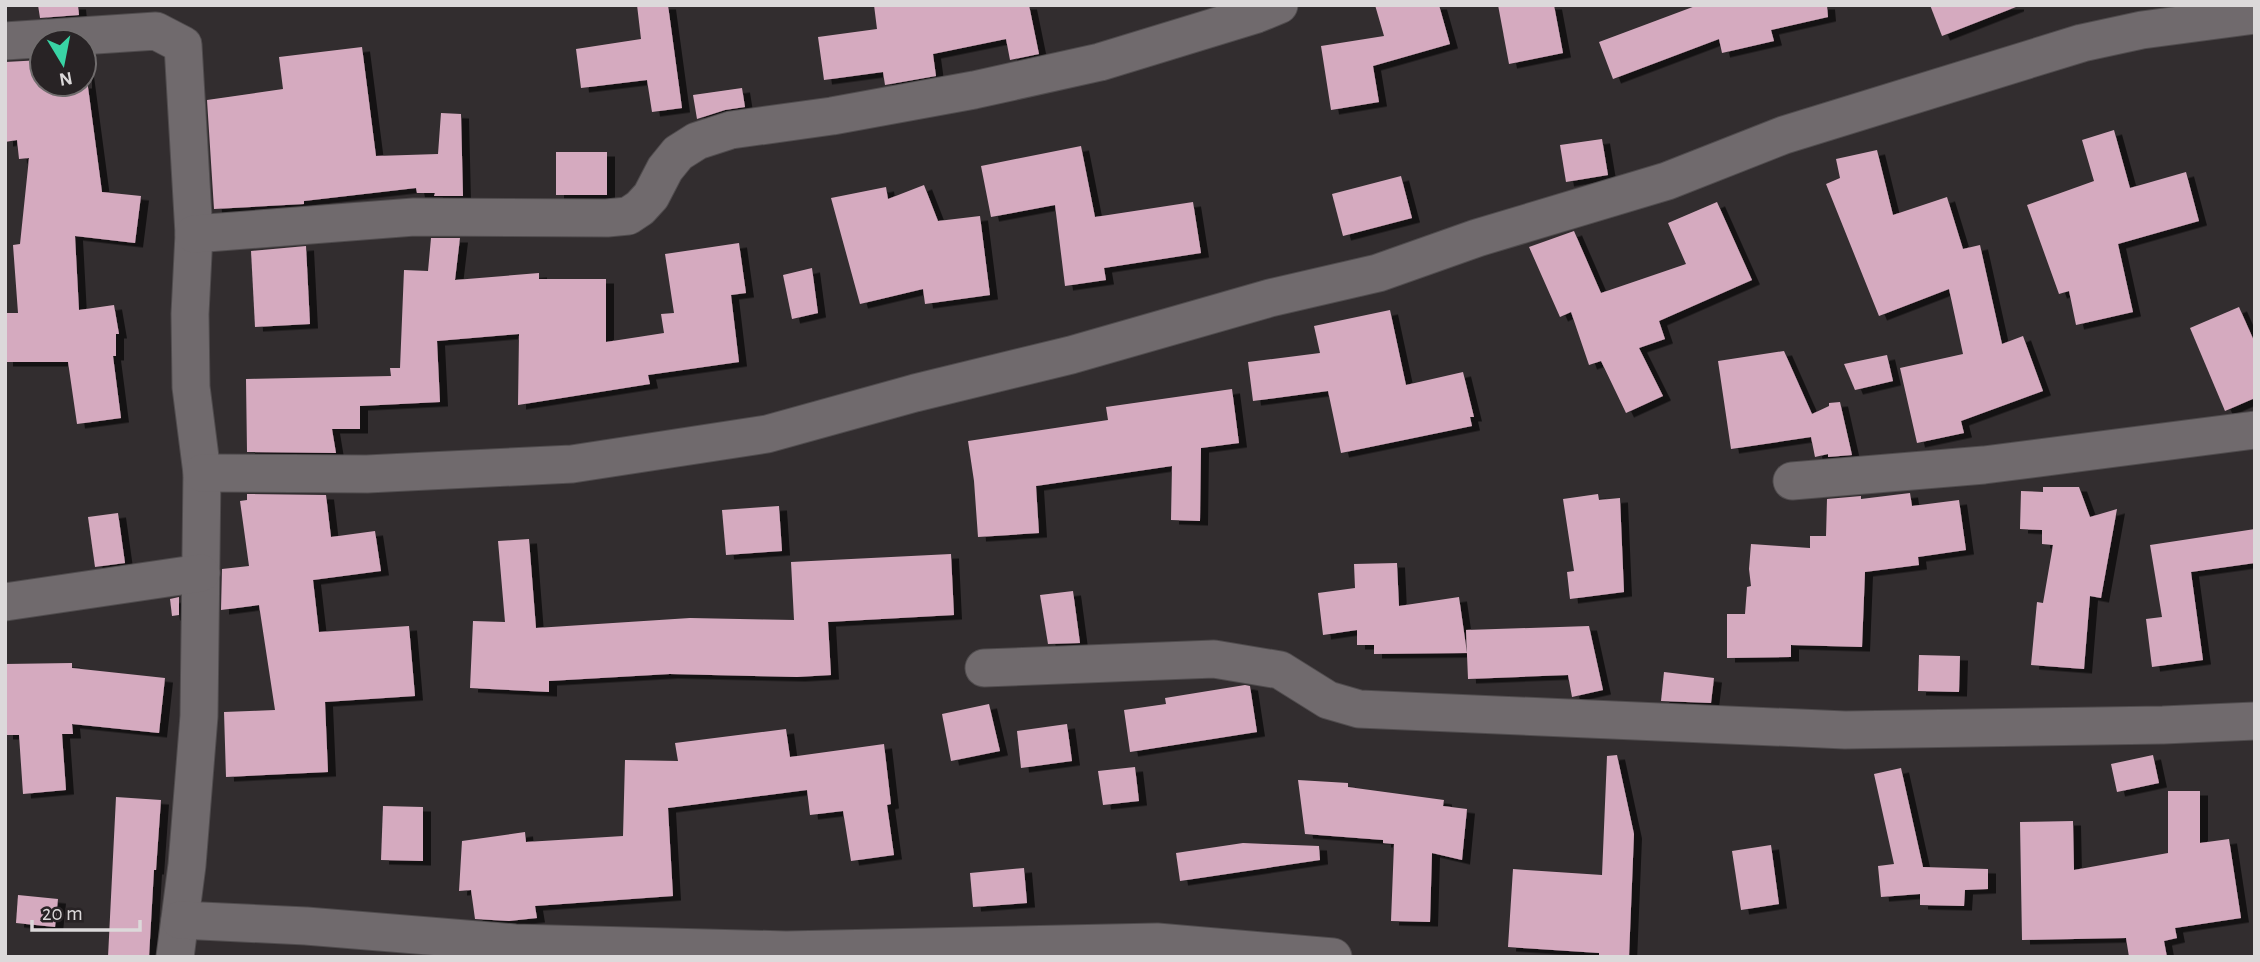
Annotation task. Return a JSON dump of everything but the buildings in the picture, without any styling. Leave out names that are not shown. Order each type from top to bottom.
[{"type":"street","points":[[194,234],[414,217],[628,216],[651,196],[665,169],[678,153],[697,141],[731,130],[832,116],[1100,62],[1279,5]]},
{"type":"street","points":[[202,473],[367,474],[572,464],[767,435],[915,393],[1072,355],[1270,298],[1378,273],[1477,238],[1667,181],[1784,135],[2082,43],[2152,29],[2255,15]]},
{"type":"street","points":[[5,41],[156,31],[183,45],[194,234],[190,314],[191,387],[202,473],[199,716],[175,957]]},
{"type":"street","points":[[1792,481],[1984,465],[2255,430]]},
{"type":"street","points":[[5,602],[201,573]]},
{"type":"street","points":[[984,668],[1214,659],[1280,670],[1328,700],[1359,709],[1845,730],[2255,721]]},
{"type":"street","points":[[180,920],[306,926],[515,943],[786,950],[1157,942],[1333,957]]}]
